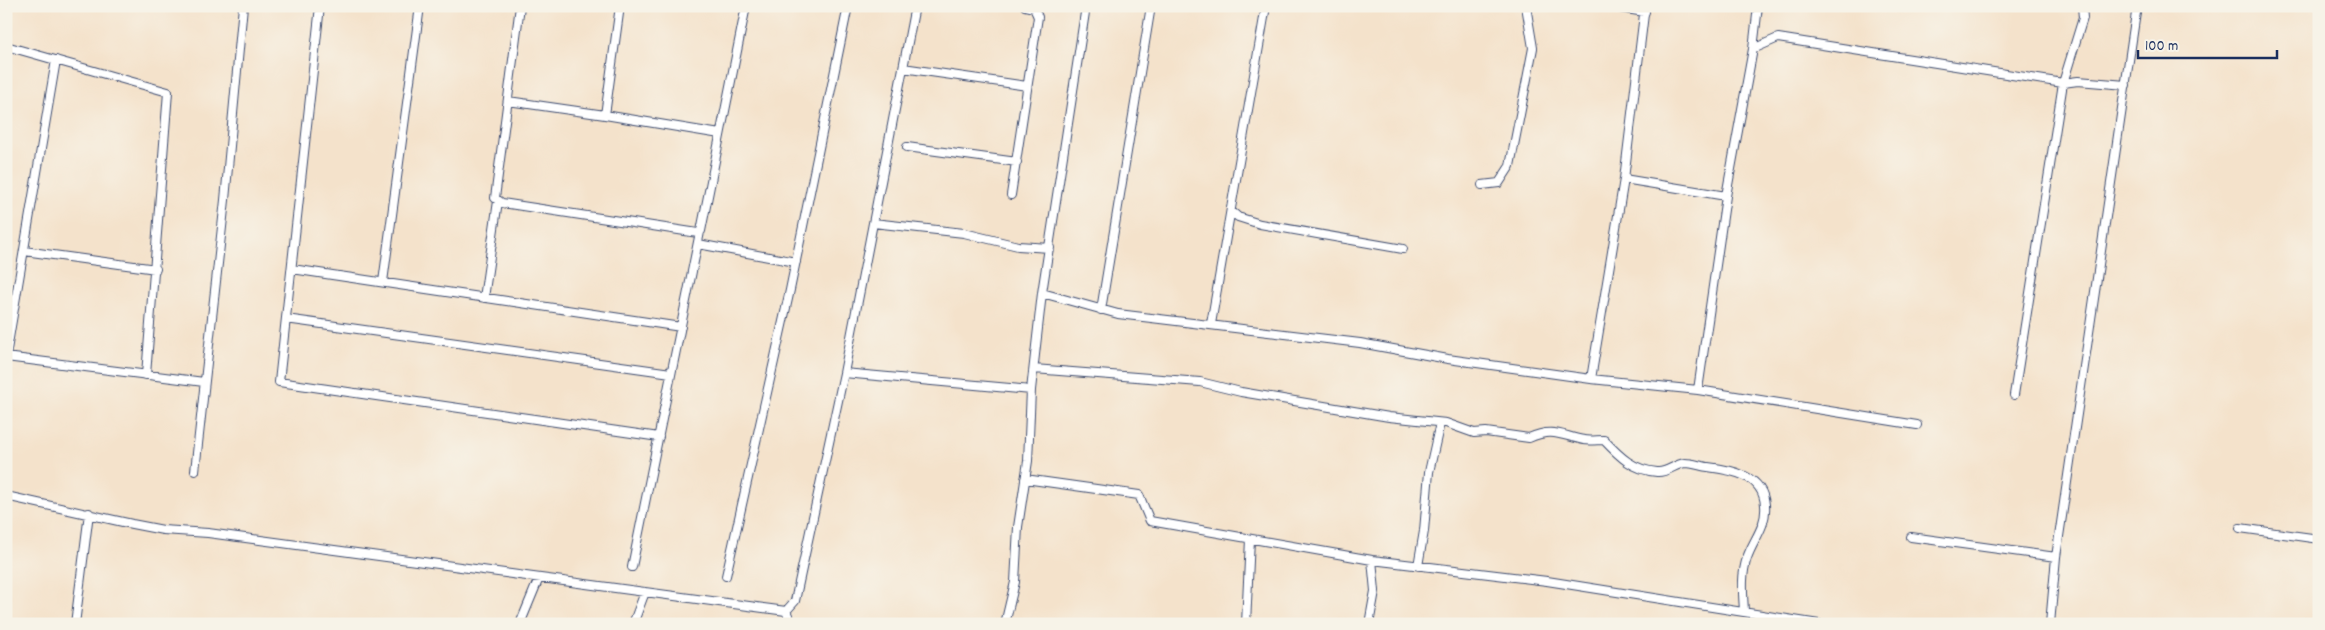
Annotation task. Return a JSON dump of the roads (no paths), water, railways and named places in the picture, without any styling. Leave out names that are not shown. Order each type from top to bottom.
[{"type":"street","points":[[195,471],[224,209],[243,6]]},
{"type":"street","points":[[320,6],[279,382],[658,437]]},
{"type":"street","points":[[383,282],[420,6]]},
{"type":"street","points":[[484,298],[498,201],[495,194],[520,6]]},
{"type":"street","points":[[605,115],[620,6]]},
{"type":"street","points":[[632,567],[746,6]]},
{"type":"street","points":[[726,576],[796,262],[848,6]]},
{"type":"street","points":[[786,611],[796,601],[844,373],[915,6]]},
{"type":"street","points":[[1011,195],[1038,17],[1034,8],[1025,6]]},
{"type":"street","points":[[1005,624],[1015,582],[1018,527],[1025,479],[1031,418],[1031,390],[1042,293],[1086,6]]},
{"type":"street","points":[[1101,310],[1151,6]]},
{"type":"street","points":[[1212,324],[1266,6]]},
{"type":"street","points":[[1482,185],[1499,184],[1510,166],[1533,48],[1526,6]]},
{"type":"street","points":[[1591,379],[1624,179],[1645,9],[1607,6]]},
{"type":"street","points":[[1698,390],[1726,196],[1753,49],[1758,6]]},
{"type":"street","points":[[2014,395],[2063,82],[2083,18],[2082,6]]},
{"type":"street","points":[[2050,624],[2056,557],[2137,6]]},
{"type":"street","points":[[1753,49],[1778,38],[2063,82],[2078,81],[2126,85]]},
{"type":"street","points":[[6,46],[168,92],[156,269],[146,375]]},
{"type":"street","points":[[56,60],[6,357],[204,382]]},
{"type":"street","points":[[903,68],[1027,86]]},
{"type":"street","points":[[508,101],[720,134]]},
{"type":"street","points":[[907,147],[1017,162]]},
{"type":"street","points":[[1624,179],[1726,196]]},
{"type":"street","points":[[498,201],[700,232]]},
{"type":"street","points":[[1231,211],[1238,217],[1260,224],[1403,249]]},
{"type":"street","points":[[873,224],[964,234],[1018,246],[1050,248]]},
{"type":"street","points":[[698,244],[796,262]]},
{"type":"street","points":[[24,251],[156,269]]},
{"type":"street","points":[[292,269],[681,327]]},
{"type":"street","points":[[1042,293],[1118,314],[1360,343],[1448,359],[1591,379],[1698,390],[1916,425]]},
{"type":"street","points":[[286,319],[672,373]]},
{"type":"street","points":[[1034,369],[1200,382],[1240,392],[1389,417],[1440,423],[1474,433],[1486,432],[1529,438],[1536,435],[1560,432],[1584,440],[1604,440],[1622,460],[1633,467],[1659,473],[1685,463],[1732,470],[1748,477],[1760,490],[1765,504],[1762,526],[1746,559],[1743,578],[1744,611]]},
{"type":"street","points":[[844,373],[1031,390]]},
{"type":"street","points":[[1418,566],[1424,531],[1429,472],[1440,423]]},
{"type":"street","points":[[1025,479],[1139,495],[1150,521],[1372,560],[1547,581],[1820,624]]},
{"type":"street","points":[[6,496],[163,530],[217,534],[786,611]]},
{"type":"street","points":[[75,624],[89,513]]},
{"type":"street","points":[[2240,528],[2319,539]]},
{"type":"street","points":[[1911,537],[2056,557]]},
{"type":"street","points":[[1246,624],[1250,538]]},
{"type":"street","points":[[1369,624],[1375,590],[1372,560]]},
{"type":"street","points":[[520,624],[539,578]]},
{"type":"street","points":[[633,624],[645,592]]},
{"type":"street","points":[[786,611],[792,624]]}]
